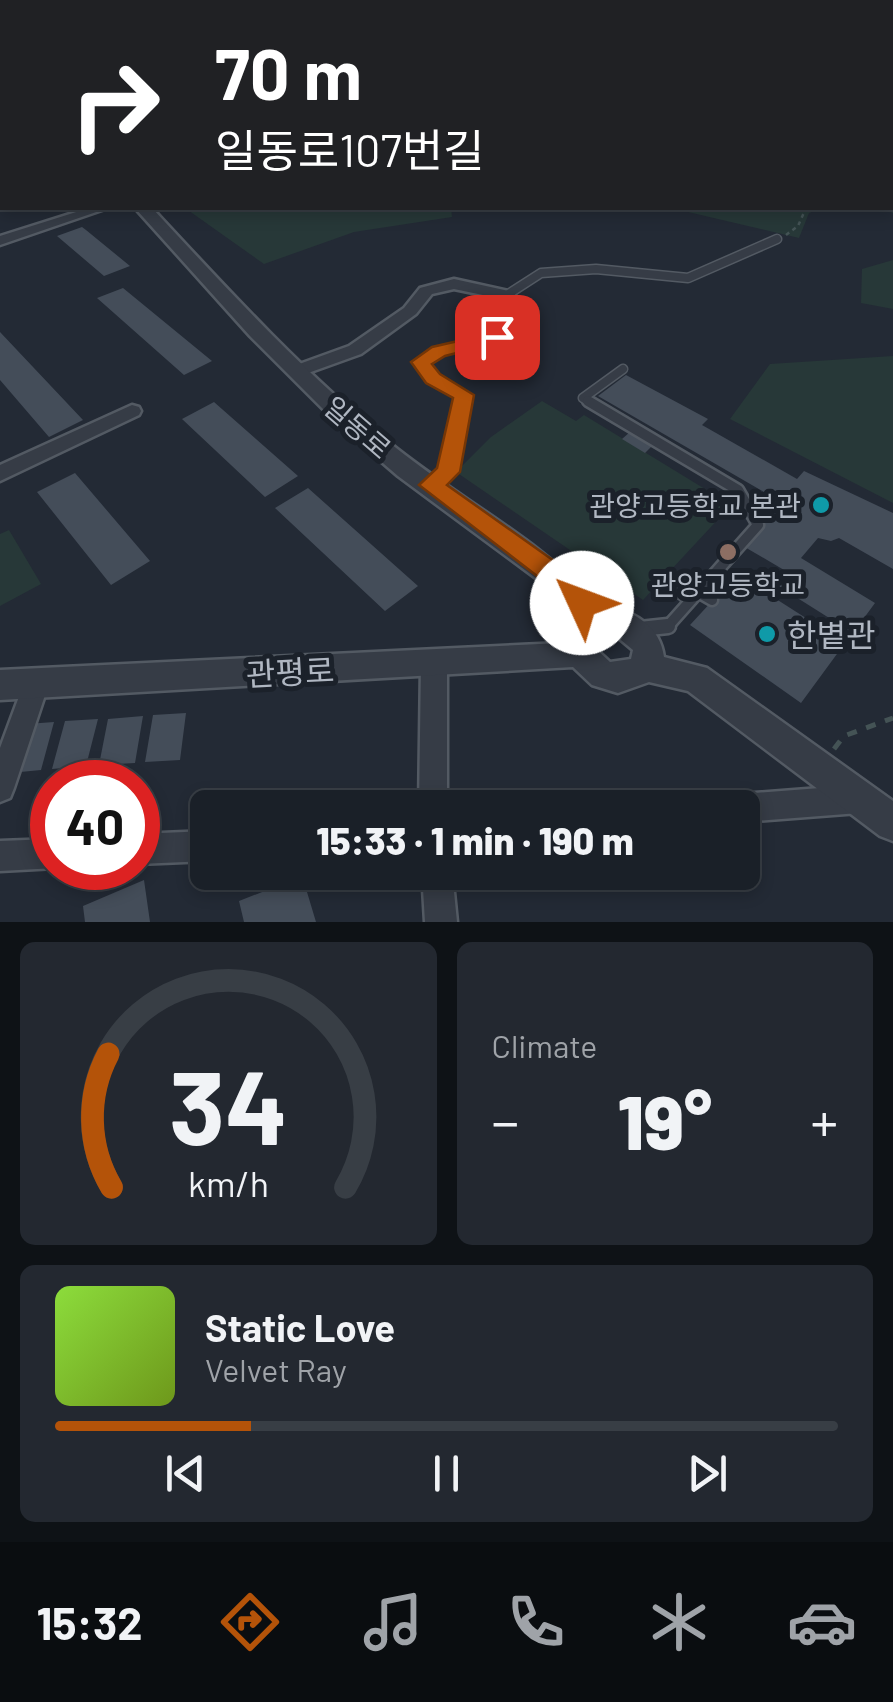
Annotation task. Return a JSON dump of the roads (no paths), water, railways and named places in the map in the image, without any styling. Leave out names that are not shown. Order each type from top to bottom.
[{"type":"street","points":[[0,241],[94,210]]},
{"type":"street","name":"일동로","points":[[145,210],[236,311],[382,451],[568,586],[594,620]]},
{"type":"street","points":[[297,371],[355,350],[410,310],[426,291],[454,284],[508,295]]},
{"type":"street","points":[[0,474],[132,411]]},
{"type":"street","points":[[594,620],[624,621],[637,629],[646,641],[648,654],[643,667],[632,676],[601,674],[588,665],[580,652],[578,639],[584,627],[594,620]]},
{"type":"street","name":"관평로","points":[[0,685],[434,665],[562,657],[580,652]]},
{"type":"street","points":[[433,790],[434,665]]},
{"type":"street","points":[[643,667],[696,678],[893,824]]},
{"type":"street","points":[[0,788],[36,683]]},
{"type":"street","points":[[760,807],[861,799]]},
{"type":"street","points":[[160,849],[190,847]]},
{"type":"street","points":[[0,856],[30,855]]},
{"type":"street","points":[[438,890],[441,922]]},
{"type":"lane","points":[[431,485],[448,472],[464,395],[433,378],[421,362],[439,351],[497,337],[508,295],[542,273],[596,268],[688,278],[777,239]]},
{"type":"lane","points":[[623,368],[582,398],[738,490],[758,525],[668,626],[637,629]]},
{"type":"lane","points":[[661,579],[712,600]]},
{"type":"place","name":"관양고등학교 본관","points":[[821,505]]},
{"type":"place","name":"관양고등학교","points":[[728,552]]},
{"type":"place","name":"한볕관","points":[[767,634]]}]
